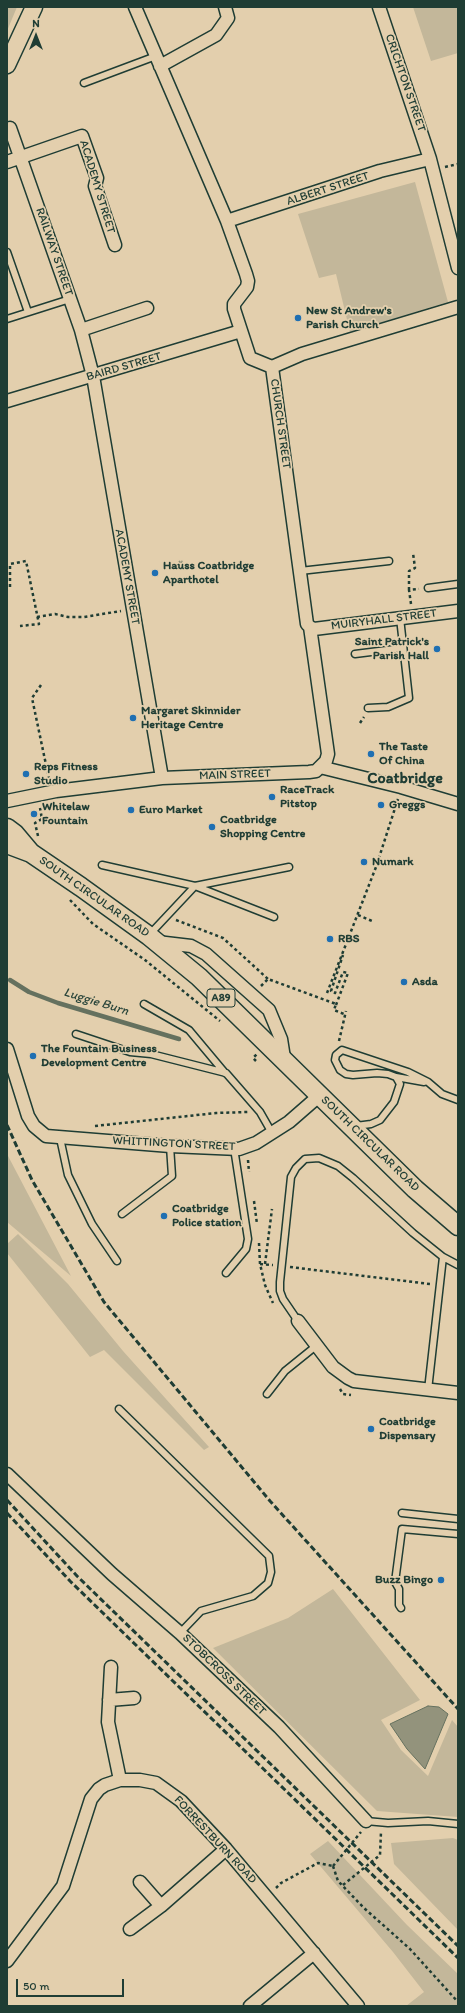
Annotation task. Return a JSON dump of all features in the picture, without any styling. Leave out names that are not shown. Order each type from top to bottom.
[{"type":"main road","points":[[7,65],[34,7]]},
{"type":"main road","name":"SOUTH CIRCULAR ROAD","points":[[7,828],[15,834],[31,853],[152,939],[199,977],[284,1058],[415,1189],[458,1226]]},
{"type":"main road","name":"SOUTH CIRCULAR ROAD","points":[[7,844],[31,853]]},
{"type":"street","name":"CHURCH STREET","points":[[136,7],[227,221],[248,281],[247,287],[234,304],[250,358],[272,367],[307,624],[310,627],[327,748],[326,761],[320,767]]},
{"type":"street","points":[[158,61],[216,35],[228,18],[225,7]]},
{"type":"street","name":"CRICHTON STREET","points":[[380,7],[430,159],[456,245],[458,268]]},
{"type":"street","name":"RAILWAY STREET","points":[[10,128],[81,330],[93,376]]},
{"type":"street","name":"ACADEMY STREET","points":[[7,162],[82,136],[97,178],[94,186],[115,245]]},
{"type":"street","name":"ALBERT STREET","points":[[227,221],[380,172],[430,159]]},
{"type":"street","points":[[272,367],[302,354],[458,307]]},
{"type":"street","points":[[81,330],[148,308]]},
{"type":"street","name":"BAIRD STREET","points":[[7,402],[241,331]]},
{"type":"street","name":"ACADEMY STREET","points":[[93,376],[162,778]]},
{"type":"street","name":"MUIRYHALL STREET","points":[[310,627],[314,629],[458,611]]},
{"type":"street","points":[[320,767],[401,787],[458,804]]},
{"type":"street","name":"MAIN STREET","points":[[7,801],[38,794],[162,778],[309,772],[316,771],[320,767]]},
{"type":"street","name":"SOUTH CIRCULAR ROAD","points":[[152,939],[191,946],[206,954],[269,1010],[281,1039],[284,1058]]},
{"type":"street","name":"WHITTINGTON STREET","points":[[7,1049],[22,1102],[34,1126],[46,1136],[170,1146],[246,1147],[289,1122],[320,1095]]},
{"type":"street","points":[[298,1321],[333,1367],[354,1381],[458,1393]]},
{"type":"street","name":"STOBCROSS STREET","points":[[7,1474],[112,1574],[180,1633],[279,1727],[366,1821]]},
{"type":"street","points":[[111,1667],[108,1722],[120,1780]]},
{"type":"street","points":[[109,1700],[134,1698]]},
{"type":"street","name":"FORRESTBURN ROAD","points":[[7,1961],[63,1886],[91,1799],[99,1789],[105,1785],[120,1780],[140,1780],[156,1783],[170,1792],[226,1849],[358,2006]]},
{"type":"street","points":[[130,1929],[161,1906],[226,1849]]},
{"type":"street","points":[[140,1882],[161,1906]]},
{"type":"street","points":[[250,2006],[314,1953]]},
{"type":"lane","points":[[84,83],[158,61]]},
{"type":"lane","points":[[7,252],[28,312]]},
{"type":"lane","points":[[7,319],[70,299]]},
{"type":"lane","points":[[300,571],[389,561]]},
{"type":"lane","points":[[428,588],[458,584]]},
{"type":"lane","points":[[368,708],[388,707],[409,698],[400,618]]},
{"type":"lane","points":[[355,654],[403,648]]},
{"type":"lane","points":[[102,865],[195,886],[274,917]]},
{"type":"lane","points":[[152,939],[166,916],[195,886],[289,867]]},
{"type":"lane","points":[[144,1004],[189,1030],[260,1112],[272,1133]]},
{"type":"lane","points":[[76,1034],[130,1052],[151,1054],[226,1073]]},
{"type":"lane","points":[[428,1082],[377,1073],[353,1075],[340,1070],[335,1060],[338,1052],[342,1050],[371,1058],[408,1072],[428,1082],[442,1094],[458,1100]]},
{"type":"lane","points":[[371,1058],[377,1073]]},
{"type":"lane","points":[[352,1126],[371,1124],[383,1116],[394,1102],[400,1088],[400,1084],[396,1077]]},
{"type":"lane","points":[[60,1138],[68,1176],[92,1224],[117,1261]]},
{"type":"lane","points":[[122,1214],[172,1176],[170,1146]]},
{"type":"lane","points":[[226,1273],[244,1253],[248,1239],[234,1148]]},
{"type":"lane","points":[[298,1321],[280,1291],[280,1266],[291,1177],[301,1161],[310,1157],[319,1158],[338,1166],[413,1233],[443,1257],[458,1265]]},
{"type":"lane","points":[[428,1390],[443,1257]]},
{"type":"lane","points":[[267,1394],[285,1371],[316,1346]]},
{"type":"lane","points":[[118,1409],[269,1556],[272,1572],[268,1583],[252,1596],[201,1611],[180,1633]]},
{"type":"lane","points":[[402,1513],[458,1519]]},
{"type":"lane","points":[[401,1608],[399,1605],[399,1589],[395,1582],[402,1528],[458,1534]]},
{"type":"lane","points":[[366,1821],[382,1823],[428,1821],[458,1824]]},
{"type":"path","points":[[409,594],[409,571],[415,568],[413,553]]},
{"type":"path","points":[[10,587],[10,564],[26,561],[39,624],[20,626]]},
{"type":"path","points":[[409,590],[428,588]]},
{"type":"path","points":[[37,617],[54,614],[68,617],[84,617],[132,609]]},
{"type":"path","points":[[41,684],[32,698],[49,779]]},
{"type":"path","points":[[327,993],[358,915],[393,816],[401,787]]},
{"type":"path","points":[[31,853],[39,841],[35,823],[42,819],[38,794]]},
{"type":"path","points":[[66,897],[93,924],[145,960],[224,1025]]},
{"type":"path","points":[[358,915],[372,921]]},
{"type":"path","points":[[166,916],[223,938],[268,980],[336,1005]]},
{"type":"path","points":[[344,951],[331,991],[336,993],[343,972],[348,973],[334,1010],[344,1014]]},
{"type":"path","points":[[251,995],[268,980]]},
{"type":"path","points":[[342,1050],[339,1040],[344,1014],[346,1011]]},
{"type":"path","points":[[254,1049],[258,1054],[253,1058],[256,1061]]},
{"type":"path","points":[[89,1126],[216,1113],[260,1112]]},
{"type":"path","points":[[246,1147],[250,1178]]},
{"type":"path","points":[[254,1200],[258,1228]]},
{"type":"path","points":[[265,1264],[272,1209]]},
{"type":"path","points":[[258,1242],[260,1264],[269,1298],[274,1304]]},
{"type":"path","points":[[260,1264],[440,1285]]},
{"type":"path","points":[[338,1388],[343,1394],[358,1395]]},
{"type":"path","points":[[334,1866],[362,1830],[366,1821]]},
{"type":"path","points":[[342,1885],[380,1855],[382,1823]]},
{"type":"path","points":[[267,1898],[281,1883],[318,1863],[334,1866]]},
{"type":"path","points":[[334,1866],[338,1881],[364,1908],[410,1949],[458,2002]]},
{"type":"shaded area","points":[[7,7],[17,7],[7,31]]},
{"type":"shaded area","points":[[413,7],[458,7],[458,53],[431,61]]},
{"type":"shaded area","points":[[415,182],[448,302],[350,332],[336,274],[319,278],[298,214]]},
{"type":"shaded area","points":[[7,1154],[71,1276],[7,1222]]},
{"type":"shaded area","points":[[18,1234],[68,1284],[123,1351],[209,1447],[204,1450],[104,1350],[90,1357],[7,1253],[7,1244]]},
{"type":"shaded area","points":[[333,1589],[420,1700],[381,1720],[401,1750],[428,1776],[452,1720],[458,1727],[458,1817],[377,1811],[213,1648],[288,1618]]},
{"type":"shaded area","points":[[428,1706],[439,1707],[448,1714],[425,1769],[407,1749],[390,1724]]},
{"type":"shaded area","points":[[453,1838],[458,1840],[458,1930],[394,1864],[391,1843]]},
{"type":"shaded area","points":[[328,1841],[407,1925],[458,1974],[458,2006],[406,2006],[424,1992],[393,1952],[310,1854]]},
{"type":"waterway","name":"Luggie Burn","points":[[10,980],[29,992],[58,1003],[179,1039]]},
{"type":"railway","points":[[7,1125],[32,1180],[104,1302],[270,1501],[458,1709]]},
{"type":"railway","points":[[7,1500],[77,1576],[458,1946]]},
{"type":"railway","points":[[7,1513],[70,1581],[458,1958]]},
{"type":"place","name":"New St Andrew's Parish Church","points":[[298,318]]},
{"type":"place","name":"Haŭss Coatbridge Aparthotel","points":[[155,573]]},
{"type":"place","name":"Saint Patrick's Parish Hall","points":[[437,649]]},
{"type":"place","name":"Margaret Skinnider Heritage Centre","points":[[133,718]]},
{"type":"place","name":"The Taste Of China","points":[[371,754]]},
{"type":"place","name":"Reps Fitness Studio","points":[[26,774]]},
{"type":"place","name":"RaceTrack Pitstop","points":[[272,797]]},
{"type":"place","name":"Greggs","points":[[381,805]]},
{"type":"place","name":"Euro Market","points":[[131,810]]},
{"type":"place","name":"Whitelaw Fountain","points":[[34,814]]},
{"type":"place","name":"Coatbridge Shopping Centre","points":[[212,827]]},
{"type":"place","name":"Numark","points":[[364,862]]},
{"type":"place","name":"RBS","points":[[330,939]]},
{"type":"place","name":"Asda","points":[[404,982]]},
{"type":"place","name":"The Fountain Business Development Centre","points":[[33,1056]]},
{"type":"place","name":"Coatbridge Police station","points":[[164,1216]]},
{"type":"place","name":"Coatbridge Dispensary","points":[[371,1429]]},
{"type":"place","name":"Buzz Bingo","points":[[441,1580]]},
{"type":"district","name":"Coatbridge","points":[[405,779]]}]
